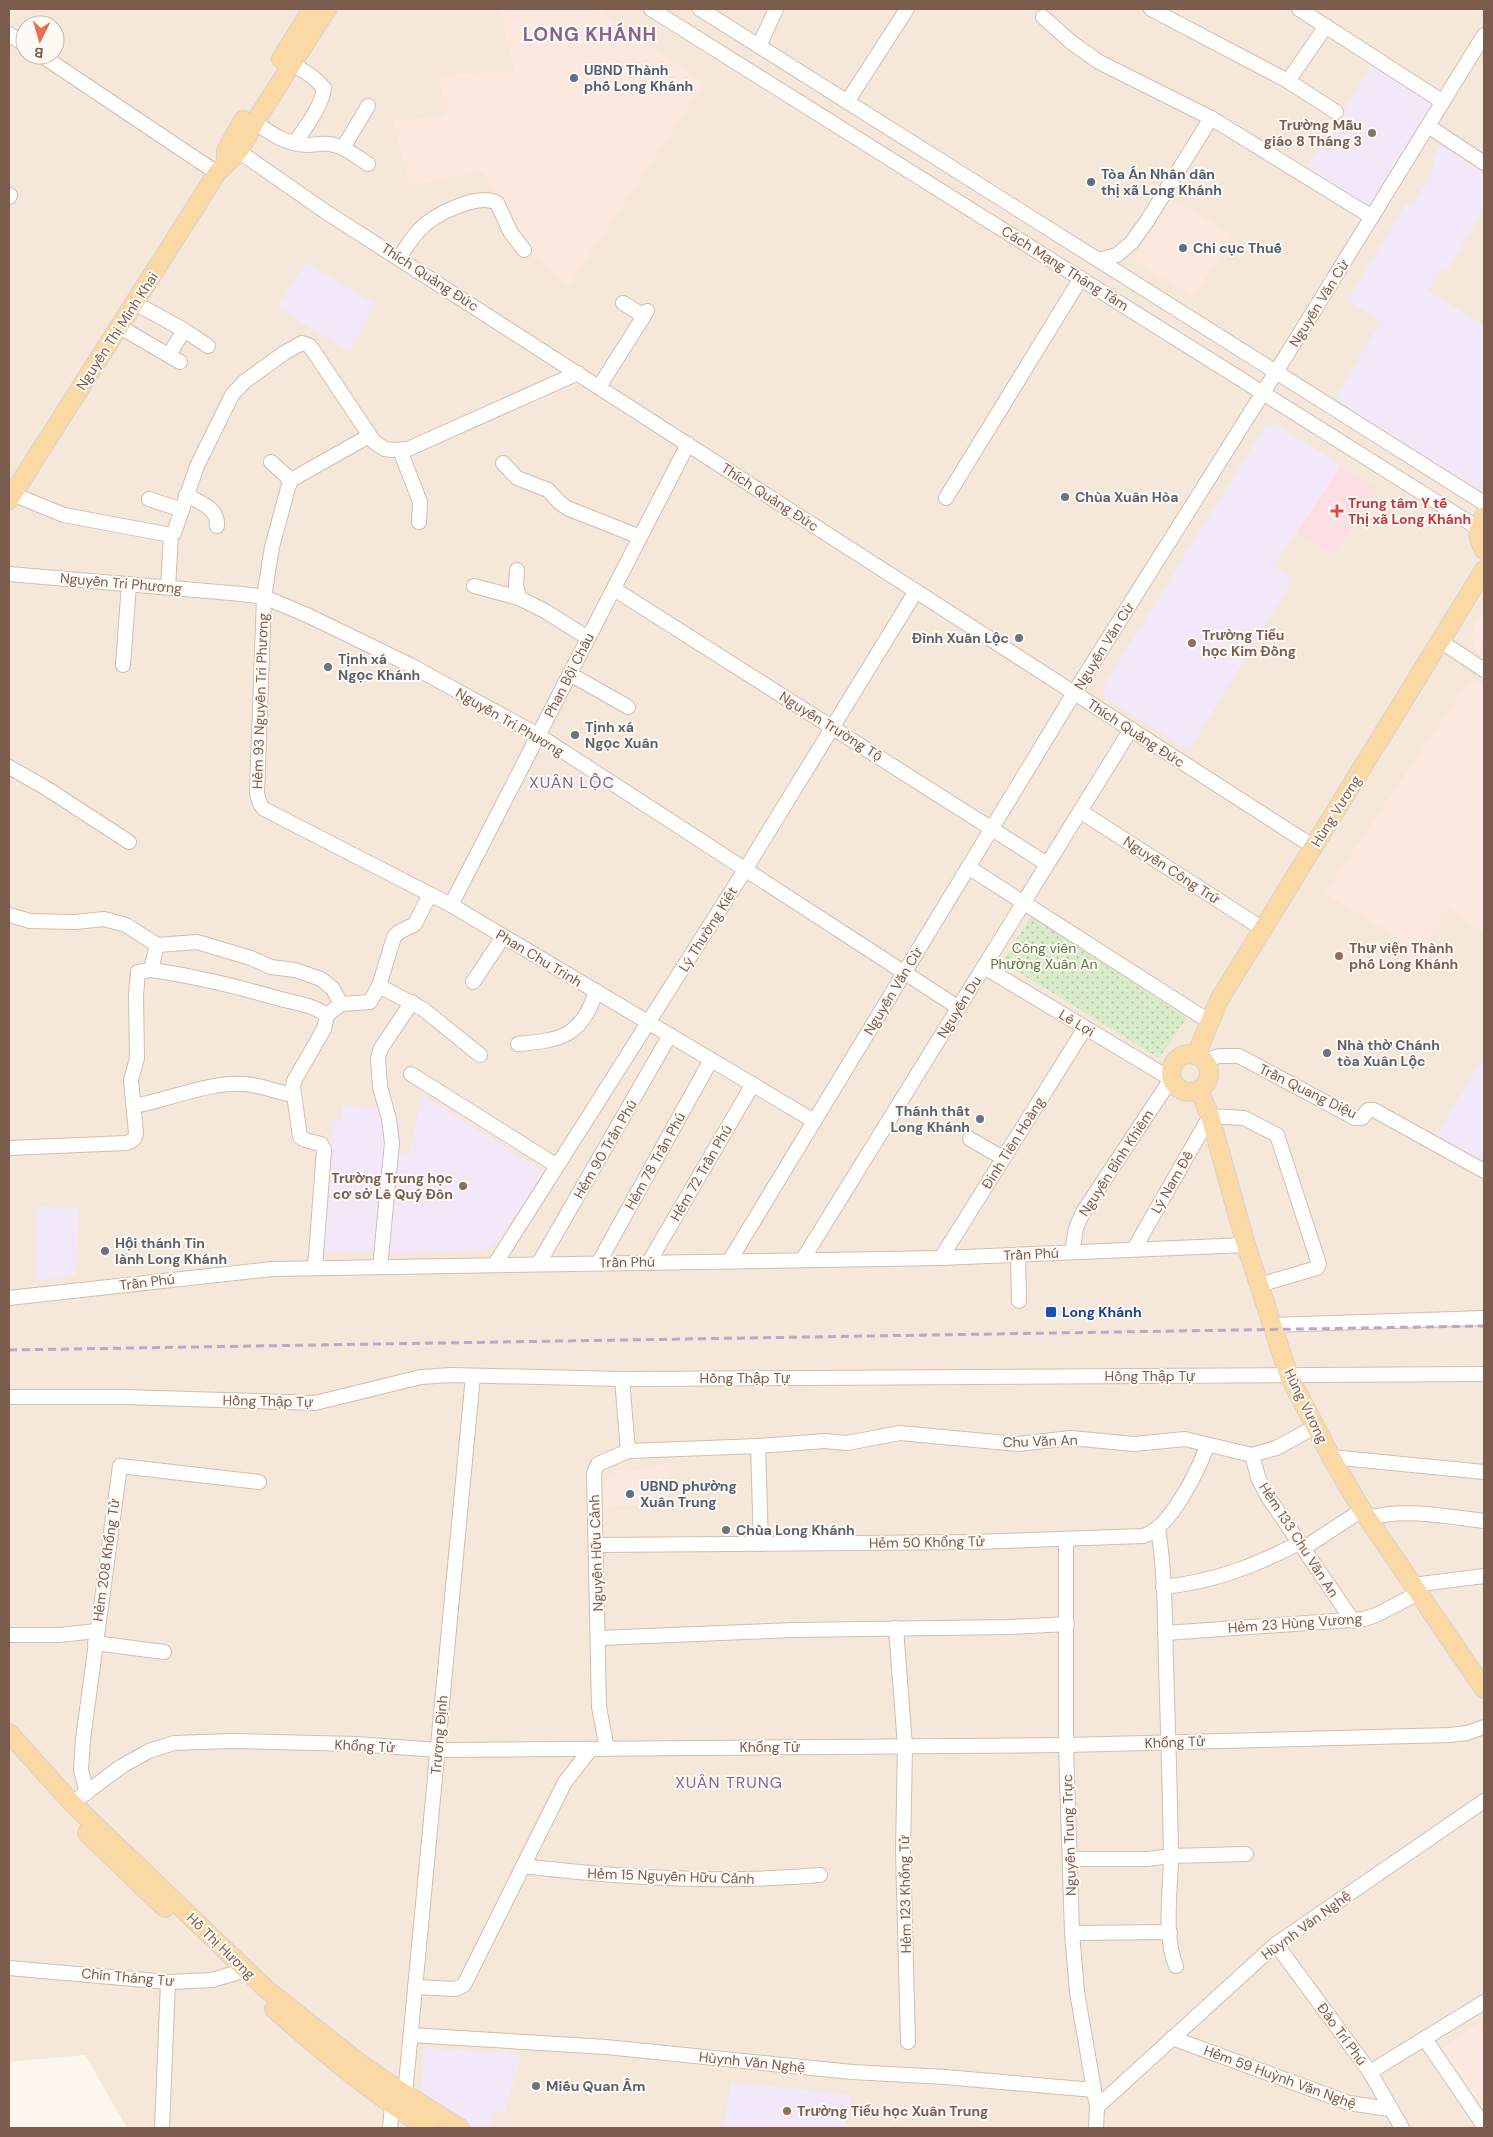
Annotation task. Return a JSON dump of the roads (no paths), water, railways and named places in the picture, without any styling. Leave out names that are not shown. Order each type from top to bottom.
[{"type":"main road","name":"Nguyễn Thị Minh Khai","points":[[11,497],[227,158],[312,9]]},
{"type":"main road","name":"Nguyễn Thị Minh Khai","points":[[227,158],[255,122],[327,9]]},
{"type":"main road","points":[[1481,522],[1478,539],[1484,550]]},
{"type":"main road","name":"Hùng Vương","points":[[1200,1058],[1210,1022],[1219,1000],[1484,570]]},
{"type":"main road","points":[[1186,1054],[1200,1058],[1209,1076],[1205,1084],[1198,1090],[1183,1091],[1176,1086],[1170,1072],[1175,1060],[1186,1054]]},
{"type":"main road","name":"Hùng Vương","points":[[1198,1090],[1210,1116],[1246,1245],[1289,1376],[1331,1457],[1365,1514],[1484,1689]]},
{"type":"main road","name":"Hồ Thị Hương","points":[[9,1733],[72,1803],[240,1972]]},
{"type":"main road","name":"Hồ Thị Hương","points":[[9,1751],[105,1852],[240,1972],[325,2036],[428,2128]]},
{"type":"main road","name":"Hồ Thị Hương","points":[[398,2100],[460,2128]]},
{"type":"street","name":"Cách Mạng Tháng Tám","points":[[652,9],[1263,393],[1481,522]]},
{"type":"street","name":"Cách Mạng Tháng Tám","points":[[700,9],[1484,504]]},
{"type":"street","points":[[760,46],[776,9]]},
{"type":"street","points":[[847,102],[907,9]]},
{"type":"street","points":[[1151,9],[1288,80],[1336,112]]},
{"type":"street","points":[[1299,9],[1443,102]]},
{"type":"street","points":[[1043,17],[1071,42],[1099,62],[1211,118],[1372,217]]},
{"type":"street","points":[[1288,80],[1326,26]]},
{"type":"street","name":"Nguyễn Văn Cừ","points":[[730,1260],[1074,693],[1263,393],[1484,35]]},
{"type":"street","points":[[292,63],[314,78],[324,88],[323,96],[295,143]]},
{"type":"street","name":"Thích Quảng Đức","points":[[59,65],[326,212],[399,257],[1314,847]]},
{"type":"street","points":[[343,148],[368,106]]},
{"type":"street","points":[[1098,260],[1117,255],[1132,242],[1211,118]]},
{"type":"street","points":[[255,122],[275,136],[295,143],[332,144],[343,148],[368,164]]},
{"type":"street","points":[[1428,126],[1484,163]]},
{"type":"street","points":[[399,257],[414,236],[429,222],[465,203],[486,199],[497,203],[511,233],[524,250]]},
{"type":"street","points":[[946,498],[1081,278]]},
{"type":"street","points":[[599,386],[646,313],[623,302]]},
{"type":"street","points":[[136,303],[208,346]]},
{"type":"street","points":[[120,327],[175,358],[184,330]]},
{"type":"street","points":[[168,587],[171,535],[174,533],[197,466],[232,395],[244,382],[284,353],[302,343],[310,346],[369,436],[374,442],[385,449],[400,450],[444,434],[578,373]]},
{"type":"street","points":[[271,462],[291,480],[369,436]]},
{"type":"street","name":"Phan Bội Châu","points":[[450,905],[688,444]]},
{"type":"street","points":[[400,450],[420,502],[418,522]]},
{"type":"street","points":[[503,462],[517,478],[548,490],[567,508],[640,537]]},
{"type":"street","name":"Hẻm 93 Nguyễn Tri Phương","points":[[260,804],[257,793],[264,597],[272,547],[291,480]]},
{"type":"street","points":[[186,495],[212,510],[217,516],[217,526]]},
{"type":"street","points":[[11,497],[64,515],[171,535]]},
{"type":"street","points":[[149,499],[182,510]]},
{"type":"street","points":[[517,570],[516,585],[519,598]]},
{"type":"street","name":"Nguyễn Tri Phương","points":[[9,574],[264,597],[308,615],[410,665],[538,735],[958,1008]]},
{"type":"street","points":[[123,665],[129,584]]},
{"type":"street","points":[[474,586],[519,598],[545,611],[588,638]]},
{"type":"street","name":"Nguyễn Trường Tộ","points":[[614,589],[1047,864]]},
{"type":"street","name":"Lý Thường Kiệt","points":[[495,1264],[745,870],[916,591]]},
{"type":"street","points":[[1440,641],[1484,670]]},
{"type":"street","points":[[570,674],[628,707]]},
{"type":"street","name":"Nguyễn Du","points":[[803,1259],[1131,729]]},
{"type":"street","points":[[9,767],[46,788],[129,842]]},
{"type":"street","name":"Phan Chu Trinh","points":[[260,804],[264,809],[450,905],[814,1121]]},
{"type":"street","name":"Nguyễn Công Trứ","points":[[1080,811],[1263,929]]},
{"type":"street","points":[[968,868],[1210,1022]]},
{"type":"street","points":[[315,1268],[324,1150],[321,1144],[305,1140],[300,1136],[293,1096],[294,1081],[324,1029],[327,1015],[342,1004],[370,1002],[379,986],[394,937],[399,932],[415,924],[430,894]]},
{"type":"street","points":[[9,915],[30,921],[75,922],[104,919],[126,925],[157,945],[197,942],[271,966],[295,970],[328,983],[342,1004]]},
{"type":"street","points":[[473,982],[503,937]]},
{"type":"street","points":[[151,970],[157,945]]},
{"type":"street","name":"Lê Lợi","points":[[984,967],[1172,1079]]},
{"type":"street","points":[[9,1148],[132,1141],[136,1133],[131,1080],[136,1058],[137,975],[142,970],[235,985],[279,998],[312,1005],[327,1015]]},
{"type":"street","points":[[379,986],[412,1002],[480,1055]]},
{"type":"street","points":[[518,1044],[552,1040],[572,1032],[590,1011],[596,991]]},
{"type":"street","points":[[380,1267],[392,1143],[389,1120],[378,1081],[378,1058],[381,1048],[412,1002]]},
{"type":"street","name":"Đinh Tiên Hoàng","points":[[941,1258],[1085,1028]]},
{"type":"street","name":"Hẻm 90 Trần Phú","points":[[539,1264],[670,1035]]},
{"type":"street","name":"Trần Quang Diệu","points":[[1200,1058],[1239,1056],[1355,1118],[1362,1118],[1368,1110],[1374,1110],[1484,1171]]},
{"type":"street","name":"Hẻm 78 Trần Phú","points":[[599,1262],[711,1060]]},
{"type":"street","points":[[411,1074],[557,1166]]},
{"type":"street","name":"Nguyễn Bỉnh Khiêm","points":[[1072,1252],[1076,1228],[1083,1212],[1172,1079]]},
{"type":"street","points":[[134,1106],[198,1090],[236,1084],[253,1086],[293,1096]]},
{"type":"street","name":"Hẻm 72 Trần Phú","points":[[650,1262],[752,1084]]},
{"type":"street","points":[[1210,1116],[1244,1118],[1277,1135],[1318,1259],[1317,1268],[1259,1285]]},
{"type":"street","name":"Lý Nam Đế","points":[[1134,1249],[1210,1116]]},
{"type":"street","points":[[970,1139],[1003,1158]]},
{"type":"street","name":"Trần Phú","points":[[9,1298],[252,1270],[599,1262],[941,1258],[1246,1245]]},
{"type":"street","points":[[1018,1255],[1019,1301]]},
{"type":"street","points":[[1272,1325],[1484,1318]]},
{"type":"street","name":"Hồng Thập Tự","points":[[9,1397],[126,1397],[315,1402],[421,1377],[473,1376],[622,1379],[1484,1374]]},
{"type":"street","name":"Trương Định","points":[[390,2128],[398,2100],[410,2035],[473,1376]]},
{"type":"street","points":[[622,1379],[628,1451]]},
{"type":"street","name":"Chu Văn An","points":[[628,1451],[825,1442],[847,1443],[900,1433],[1018,1444],[1071,1438],[1134,1444],[1185,1439],[1207,1446],[1252,1455],[1276,1448],[1315,1427]]},
{"type":"street","points":[[758,1446],[760,1544]]},
{"type":"street","points":[[1176,1966],[1171,1956],[1170,1932],[1171,1856],[1166,1633],[1158,1528],[1192,1482],[1207,1446]]},
{"type":"street","name":"Nguyễn Hữu Cảnh","points":[[607,1749],[599,1707],[595,1468],[598,1464],[628,1451]]},
{"type":"street","name":"Hẻm 133 Chu Văn An","points":[[1252,1455],[1262,1487],[1353,1621]]},
{"type":"street","points":[[1331,1457],[1484,1472]]},
{"type":"street","name":"Hẻm 208 Khổng Tử","points":[[87,1792],[81,1770],[81,1754],[120,1466],[259,1482]]},
{"type":"street","points":[[1163,1587],[1196,1583],[1230,1574],[1301,1546],[1365,1514],[1423,1513],[1484,1521]]},
{"type":"street","name":"Hẻm 50 Khổng Tử","points":[[596,1545],[1066,1539],[1143,1536],[1150,1534],[1158,1528]]},
{"type":"street","name":"Nguyễn Trung Trực","points":[[1066,1539],[1066,1745],[1072,1933],[1077,1992],[1097,2107],[1096,2128]]},
{"type":"street","name":"Hẻm 23 Hùng Vương","points":[[1166,1633],[1353,1621],[1376,1615],[1416,1589],[1484,1576]]},
{"type":"street","points":[[599,1638],[696,1636],[746,1632],[1009,1627],[1067,1624]]},
{"type":"street","name":"Hẻm 123 Khổng Tử","points":[[896,1628],[905,1746],[903,1868],[908,2042]]},
{"type":"street","points":[[9,1635],[96,1637],[164,1652]]},
{"type":"street","name":"Khổng Tử","points":[[72,1803],[122,1766],[149,1751],[174,1743],[231,1741],[356,1744],[438,1750],[1066,1745],[1450,1735],[1467,1733],[1484,1727]]},
{"type":"street","points":[[415,1987],[455,1989],[464,1984],[565,1782],[592,1749]]},
{"type":"street","name":"Hùynh Văn Nghệ","points":[[1097,2107],[1276,1944],[1484,1801]]},
{"type":"street","points":[[1070,1859],[1147,1859],[1171,1856],[1246,1854]]},
{"type":"street","name":"Hẻm 15 Nguyễn Hữu Cảnh","points":[[523,1866],[606,1875],[698,1879],[765,1879],[820,1875]]},
{"type":"street","points":[[1072,1933],[1170,1932]]},
{"type":"street","name":"Đào Trí Phú","points":[[1276,1944],[1370,2072],[1389,2109],[1402,2128]]},
{"type":"street","name":"Chín Tháng Tư","points":[[9,1968],[168,1982],[212,1980],[240,1972]]},
{"type":"street","points":[[162,2128],[168,1982]]},
{"type":"street","points":[[1370,2072],[1484,2002]]},
{"type":"street","name":"Hùynh Văn Nghệ","points":[[410,2035],[615,2047],[852,2072],[945,2077],[1094,2090]]},
{"type":"street","name":"Hẻm 59 Huỳnh Văn Nghệ","points":[[1172,2038],[1350,2103],[1389,2109]]},
{"type":"street","points":[[1425,2039],[1484,2126]]},
{"type":"railway","points":[[9,1350],[1484,1326]]},
{"type":"place","name":"UBND Thành phố Long Khánh","points":[[574,78]]},
{"type":"place","name":"Trường Mẫu giáo 8 Tháng 3","points":[[1372,133]]},
{"type":"place","name":"Tòa Án Nhân dân thị xã Long Khánh","points":[[1091,182]]},
{"type":"place","name":"Chi cục Thuế","points":[[1183,248]]},
{"type":"place","name":"Chùa Xuân Hòa","points":[[1065,497]]},
{"type":"place","name":"Trung tâm Y tế Thị xã Long Khánh","points":[[1337,511]]},
{"type":"place","name":"Đình Xuân Lộc","points":[[1019,638]]},
{"type":"place","name":"Trường Tiểu học Kim Đồng","points":[[1192,643]]},
{"type":"place","name":"Tịnh xá Ngọc Khánh","points":[[328,667]]},
{"type":"place","name":"Tịnh xá Ngọc Xuân","points":[[575,735]]},
{"type":"place","name":"Thư viện Thành phố Long Khánh","points":[[1339,956]]},
{"type":"place","name":"Nhà thờ Chánh tòa Xuân Lộc","points":[[1327,1053]]},
{"type":"place","name":"Thánh thất Long Khánh","points":[[980,1119]]},
{"type":"place","name":"Trường Trung học cơ sở Lê Quý Đôn","points":[[463,1186]]},
{"type":"place","name":"Hội thánh Tin lành Long Khánh","points":[[105,1251]]},
{"type":"place","name":"Long Khánh","points":[[1051,1312]]},
{"type":"place","name":"UBND phường Xuân Trung","points":[[630,1494]]},
{"type":"place","name":"Chùa Long Khánh","points":[[726,1530]]},
{"type":"place","name":"Miếu Quan Âm","points":[[536,2086]]},
{"type":"place","name":"Trường Tiểu học Xuân Trung","points":[[787,2111]]},
{"type":"district","name":"LONG KHÁNH","points":[[590,34]]},
{"type":"district","name":"XUÂN LỘC","points":[[572,782]]},
{"type":"district","name":"XUÂN TRUNG","points":[[729,1782]]},
{"type":"park label","name":"Công viên Phường Xuân An","points":[[1044,956]]}]
